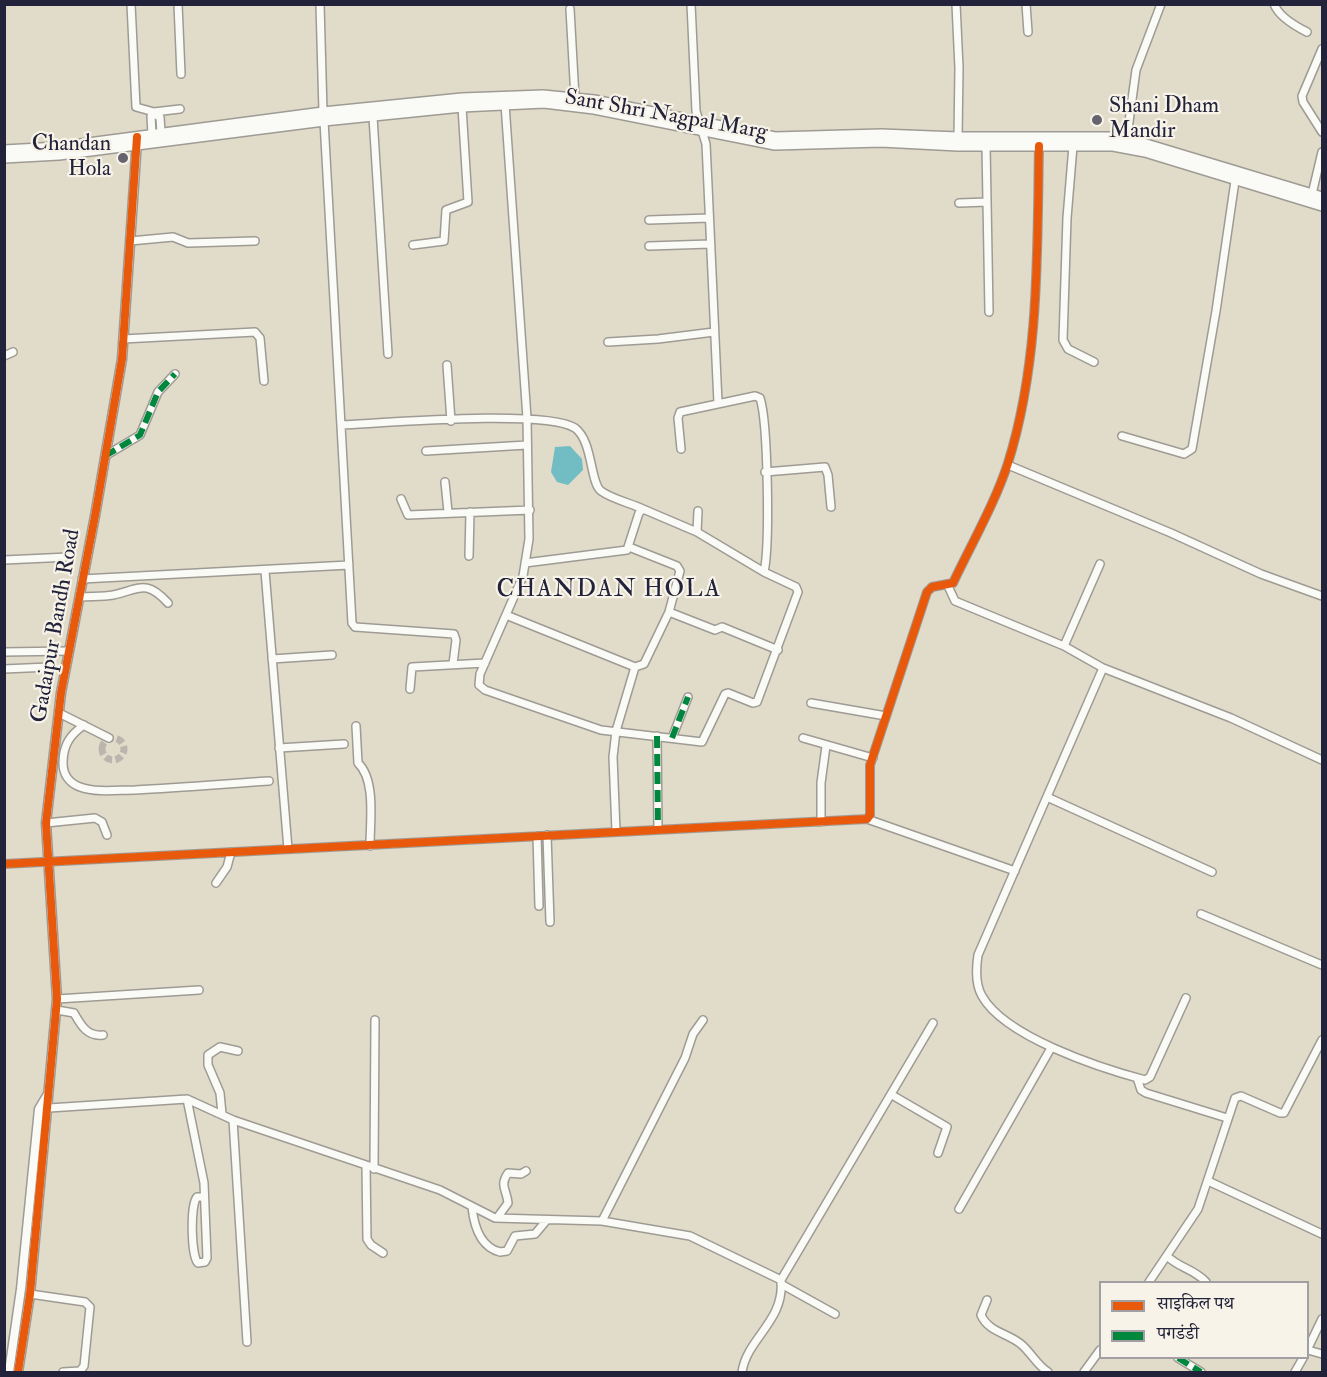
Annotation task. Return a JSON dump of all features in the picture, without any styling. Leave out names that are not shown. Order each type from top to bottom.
[{"type":"main road","name":"Sant Shri Nagpal Marg","points":[[4,150],[137,141],[156,134],[504,95],[575,98],[774,137],[881,134],[958,137],[1100,136],[1323,197]]},
{"type":"main road","name":"Sant Shri Nagpal Marg","points":[[4,158],[35,158],[137,141],[323,116],[373,117],[505,104],[570,105],[775,145],[881,142],[986,146],[1073,146],[1126,143],[1235,181],[1323,206]]},
{"type":"street","points":[[131,4],[136,107],[154,113],[180,109]]},
{"type":"street","points":[[178,4],[181,74]]},
{"type":"street","points":[[320,4],[323,116],[354,626],[454,634],[456,640],[453,664]]},
{"type":"street","points":[[692,4],[698,122],[706,144],[718,403]]},
{"type":"street","points":[[956,4],[959,68],[958,137]]},
{"type":"street","points":[[1026,4],[1028,32]]},
{"type":"street","points":[[1126,143],[1137,70],[1161,4]]},
{"type":"street","points":[[1274,4],[1290,22],[1307,32]]},
{"type":"street","points":[[570,9],[575,98]]},
{"type":"street","points":[[1323,49],[1302,96],[1303,102],[1323,132]]},
{"type":"street","points":[[342,425],[526,418],[569,425],[577,430],[591,458],[596,484],[600,490],[697,532],[798,590],[757,702],[725,693],[704,741],[597,729],[481,688],[479,677],[506,615],[525,563],[530,539],[526,418],[505,104]]},
{"type":"street","points":[[414,245],[444,241],[446,210],[468,202],[462,107]]},
{"type":"street","points":[[154,113],[151,116],[156,134]]},
{"type":"street","points":[[373,117],[388,354]]},
{"type":"street","name":"Gadaipur Bandh Road","points":[[18,1372],[30,1294],[57,1010],[46,823],[59,713],[105,456],[123,339],[137,141]]},
{"type":"street","points":[[986,146],[989,312]]},
{"type":"street","points":[[867,819],[870,815],[870,769],[927,592],[932,588],[953,583],[1008,465],[1018,424],[1034,310],[1039,146]]},
{"type":"street","points":[[1073,146],[1067,218],[1063,340],[1068,349],[1094,362]]},
{"type":"street","points":[[1312,195],[1323,152]]},
{"type":"street","points":[[1122,436],[1167,450],[1190,453],[1216,311],[1235,181]]},
{"type":"street","points":[[959,202],[987,202]]},
{"type":"street","points":[[649,220],[709,218]]},
{"type":"street","points":[[130,241],[166,237],[188,243],[255,241]]},
{"type":"street","points":[[648,246],[710,244]]},
{"type":"street","points":[[123,339],[255,332],[260,338],[264,381]]},
{"type":"street","points":[[608,342],[714,332]]},
{"type":"street","points":[[4,356],[13,352]]},
{"type":"street","points":[[447,365],[451,421]]},
{"type":"street","points":[[105,456],[131,443],[140,435],[158,392],[175,374]]},
{"type":"street","points":[[681,449],[678,418],[680,412],[718,403],[760,398],[767,539],[764,572]]},
{"type":"street","points":[[426,451],[527,445]]},
{"type":"street","points":[[1008,465],[1171,533],[1261,574],[1323,596]]},
{"type":"street","points":[[765,472],[825,467],[831,507]]},
{"type":"street","points":[[445,482],[447,512]]},
{"type":"street","points":[[401,499],[408,515],[530,510]]},
{"type":"street","points":[[525,563],[623,552],[629,547],[639,513],[643,509]]},
{"type":"street","points":[[697,532],[698,511]]},
{"type":"street","points":[[469,556],[470,512]]},
{"type":"street","points":[[506,615],[634,668],[644,664],[669,612],[680,576],[677,566],[629,547]]},
{"type":"street","points":[[4,560],[69,557]]},
{"type":"street","points":[[1064,646],[1100,564]]},
{"type":"street","points":[[82,579],[349,565]]},
{"type":"street","points":[[264,571],[288,849]]},
{"type":"street","points":[[948,586],[955,601],[1064,646],[1102,668],[1231,718],[1323,760]]},
{"type":"street","points":[[80,597],[112,595],[147,587],[153,589],[168,603]]},
{"type":"street","points":[[669,612],[716,630],[722,627],[777,650]]},
{"type":"street","points":[[4,652],[69,651]]},
{"type":"street","points":[[272,659],[332,655]]},
{"type":"street","points":[[410,689],[412,667],[485,663]]},
{"type":"street","points":[[4,669],[49,667]]},
{"type":"street","points":[[616,831],[613,757],[616,731],[634,668]]},
{"type":"street","points":[[1102,668],[978,955],[977,982],[990,1008],[1051,1048],[1145,1080],[1150,1077],[1186,998]]},
{"type":"street","points":[[672,738],[688,696]]},
{"type":"street","points":[[811,703],[886,716]]},
{"type":"street","points":[[59,713],[109,738]]},
{"type":"street","points":[[84,724],[69,738],[63,755],[67,778],[79,787],[127,790],[269,781]]},
{"type":"street","points":[[356,726],[358,763],[365,770],[367,781],[370,846]]},
{"type":"street","points":[[657,736],[658,830]]},
{"type":"street","points":[[803,738],[873,758]]},
{"type":"street","points":[[279,748],[344,744]]},
{"type":"street","points":[[821,822],[826,746]]},
{"type":"street","points":[[1047,797],[1212,872]]},
{"type":"street","points":[[46,823],[95,818],[102,822],[107,835]]},
{"type":"street","points":[[4,864],[867,819],[1015,871]]},
{"type":"street","points":[[547,835],[550,922]]},
{"type":"street","points":[[537,836],[539,906]]},
{"type":"street","points":[[216,883],[226,867],[231,852]]},
{"type":"street","points":[[1201,914],[1323,965]]},
{"type":"street","points":[[57,999],[199,990]]},
{"type":"street","points":[[57,1010],[74,1013],[83,1029],[96,1036],[103,1035]]},
{"type":"street","points":[[375,1020],[367,1239],[371,1245],[383,1253]]},
{"type":"street","points":[[602,1221],[685,1058],[693,1034],[703,1020]]},
{"type":"street","points":[[742,1372],[748,1356],[778,1307],[781,1282],[933,1023]]},
{"type":"street","points":[[1150,1281],[1194,1217],[1235,1098],[1241,1096],[1284,1113],[1323,1040]]},
{"type":"street","points":[[222,1114],[220,1093],[208,1065],[208,1055],[220,1047],[238,1051]]},
{"type":"street","points":[[959,1209],[1051,1048]]},
{"type":"street","points":[[1137,1078],[1141,1090],[1146,1093],[1227,1118]]},
{"type":"street","points":[[9,1372],[9,1349],[39,1109],[48,1094]]},
{"type":"street","points":[[892,1095],[947,1127],[938,1153]]},
{"type":"street","points":[[187,1099],[194,1142],[203,1175],[207,1258],[200,1263],[195,1258],[192,1208],[197,1197],[204,1197]]},
{"type":"street","points":[[49,1108],[187,1099],[233,1120],[440,1190],[472,1208],[497,1218],[602,1221],[697,1237],[781,1282],[834,1314]]},
{"type":"street","points":[[233,1120],[247,1342]]},
{"type":"street","points":[[497,1218],[508,1203],[503,1185],[504,1179],[508,1173],[521,1174],[526,1171]]},
{"type":"street","points":[[1208,1181],[1323,1234]]},
{"type":"street","points":[[472,1208],[474,1222],[485,1244],[500,1252],[507,1251],[515,1236],[535,1234],[546,1221]]},
{"type":"street","points":[[1167,1256],[1178,1266],[1196,1272],[1205,1281]]},
{"type":"street","points":[[30,1294],[85,1302],[90,1307],[84,1366],[80,1371],[63,1372]]},
{"type":"street","points":[[987,1300],[982,1309],[984,1322],[997,1332],[1021,1344],[1048,1372]]},
{"type":"street","points":[[1309,1347],[1323,1319]]},
{"type":"street","points":[[1084,1372],[1099,1353]]},
{"type":"street","points":[[1180,1359],[1201,1372]]},
{"type":"water","points":[[570,446],[582,459],[583,470],[568,485],[557,482],[551,472],[555,447]]},
{"type":"tunnel","points":[[109,738],[117,738],[124,745],[124,749],[124,753],[117,760],[109,760],[102,753],[102,745],[109,738]]},
{"type":"marked path","points":[[105,456],[140,435],[158,392],[175,374]]},
{"type":"marked path","points":[[672,738],[688,697]]},
{"type":"marked path","points":[[657,736],[658,830]]},
{"type":"marked path","points":[[1180,1359],[1201,1372]]},
{"type":"cycle path","points":[[18,1372],[30,1294],[57,999],[46,823],[61,693],[122,359],[137,137]]},
{"type":"cycle path","points":[[4,864],[867,819],[870,815],[870,765],[927,592],[932,587],[953,583],[997,492],[1008,463],[1018,424],[1026,385],[1035,306],[1039,146]]},
{"type":"place","name":"Shani Dham Mandir","points":[[1097,120]]},
{"type":"place","name":"Chandan Hola","points":[[123,158]]},
{"type":"district","name":"CHANDAN HOLA","points":[[609,591]]}]
